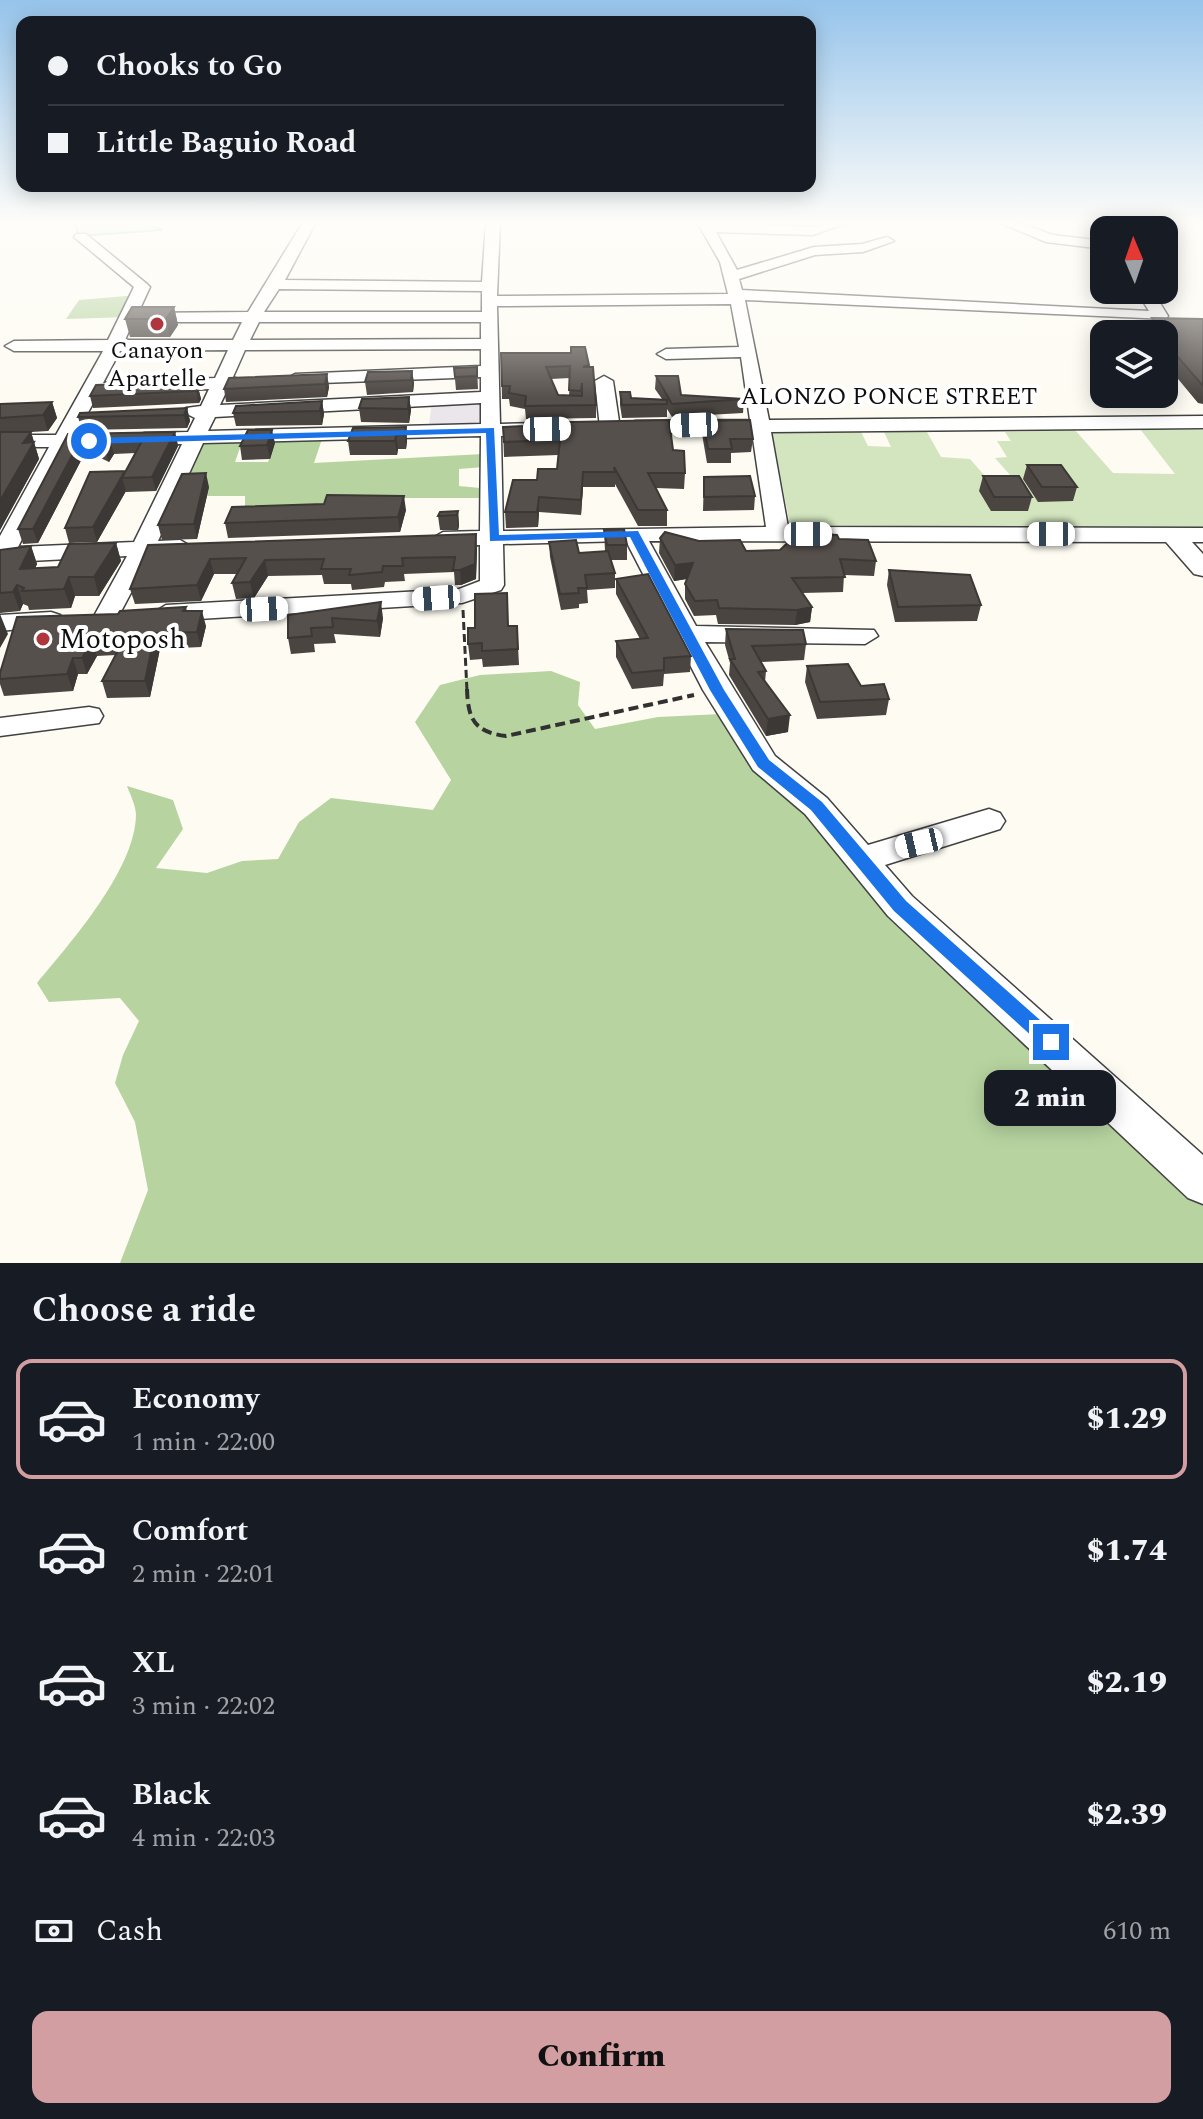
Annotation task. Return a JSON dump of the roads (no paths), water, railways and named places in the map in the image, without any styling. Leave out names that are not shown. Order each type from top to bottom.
[{"type":"street","points":[[1,556],[60,441],[115,345],[142,287],[138,281]]},
{"type":"street","points":[[107,616],[145,547],[253,318],[277,281]]},
{"type":"street","points":[[0,623],[462,596],[492,585],[491,281]]},
{"type":"street","points":[[733,281],[762,424],[778,534]]},
{"type":"street","points":[[275,284],[490,301]]},
{"type":"street","points":[[128,317],[253,318],[490,301],[737,297],[1160,316],[1153,304]]},
{"type":"street","points":[[14,346],[490,344]]},
{"type":"street","points":[[666,354],[748,352]]},
{"type":"street","points":[[91,389],[490,371]]},
{"type":"street","name":"ALONZO PONCE STREET","points":[[604,381],[602,428],[762,424],[1203,422]]},
{"type":"street","points":[[178,413],[491,397]]},
{"type":"street","points":[[74,418],[104,416]]},
{"type":"street","points":[[0,441],[563,428]]},
{"type":"street","points":[[634,534],[717,690],[764,763],[816,806],[900,906],[1203,1183]]},
{"type":"street","points":[[421,539],[634,534],[1203,535]]},
{"type":"street","points":[[1172,534],[1203,569]]},
{"type":"street","points":[[1,556],[207,546]]},
{"type":"street","points":[[687,634],[865,636]]},
{"type":"street","points":[[0,727],[89,716]]},
{"type":"street","points":[[863,859],[989,821]]},
{"type":"place","name":"Canayon Apartelle","points":[[157,324]]},
{"type":"place","name":"Motoposh","points":[[43,639]]}]
